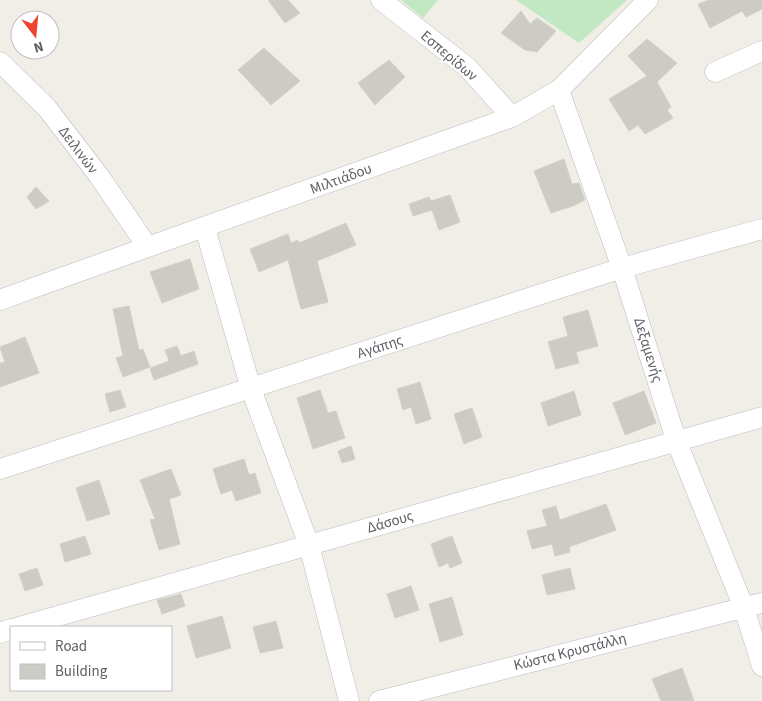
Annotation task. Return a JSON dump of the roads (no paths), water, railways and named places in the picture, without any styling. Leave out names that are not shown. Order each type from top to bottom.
[{"type":"street","name":"Εσπερίδων","points":[[381,0],[466,67],[512,117]]},
{"type":"street","name":"Μιλτιάδου","points":[[0,300],[512,117],[559,90],[648,0]]},
{"type":"street","points":[[715,72],[762,51]]},
{"type":"street","name":"Δειλινών","points":[[0,62],[47,108],[148,246]]},
{"type":"street","name":"Δεξαμενής","points":[[559,90],[622,268],[676,440],[753,605],[762,666]]},
{"type":"street","points":[[205,228],[251,389],[309,545],[349,701]]},
{"type":"street","name":"Αγάπης","points":[[0,470],[622,268],[762,229]]},
{"type":"street","name":"Δάσους","points":[[23,626],[762,417]]},
{"type":"street","name":"Κώστα Κρυστάλλη","points":[[379,701],[753,605]]}]
